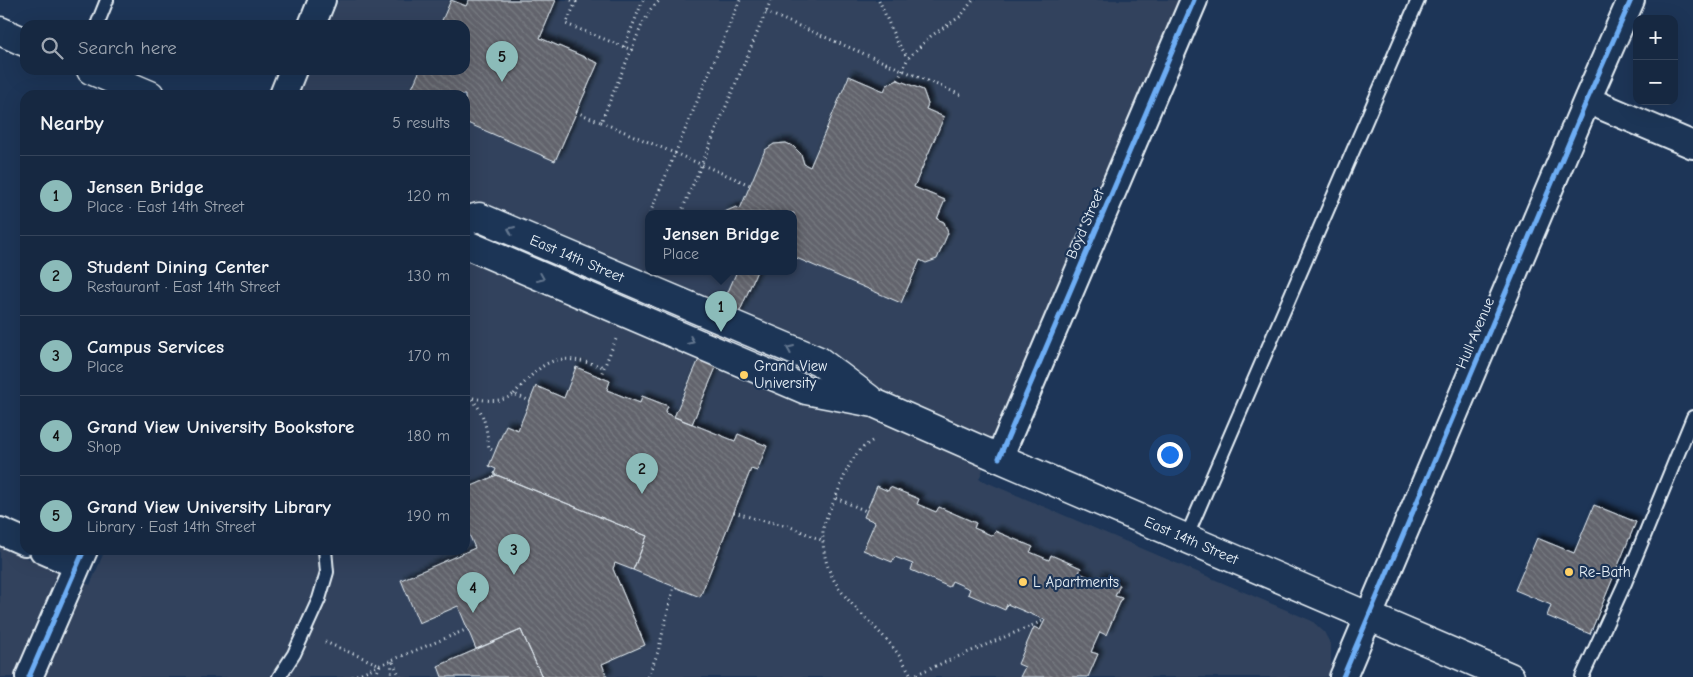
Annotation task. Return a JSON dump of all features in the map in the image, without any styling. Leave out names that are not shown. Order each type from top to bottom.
[{"type":"main road","points":[[0,31],[20,40]]},
{"type":"main road","points":[[103,75],[138,90]]},
{"type":"main road","name":"East 14th Street","points":[[470,220],[479,217],[819,361],[874,403]]},
{"type":"main road","name":"East 14th Street","points":[[470,246],[806,390],[874,403],[1510,677]]},
{"type":"street","points":[[314,20],[322,0]]},
{"type":"street","name":"Boyd Street","points":[[998,458],[1194,0]]},
{"type":"street","name":"Hull Avenue","points":[[1343,677],[1631,0]]},
{"type":"street","points":[[285,90],[291,75]]},
{"type":"street","points":[[1587,100],[1693,145]]},
{"type":"street","points":[[0,531],[20,540]]},
{"type":"street","points":[[29,677],[80,558],[66,555]]},
{"type":"lane","points":[[99,20],[107,0]]},
{"type":"lane","points":[[1186,538],[1418,0]]},
{"type":"lane","points":[[1582,677],[1626,583],[1693,417]]},
{"type":"lane","points":[[279,677],[294,654],[319,599],[327,572],[325,555]]},
{"type":"path","points":[[571,0],[576,2],[566,24],[632,50]]},
{"type":"path","points":[[624,47],[643,0]]},
{"type":"path","points":[[601,122],[641,28],[651,9],[660,0]]},
{"type":"path","points":[[651,210],[740,0]]},
{"type":"path","points":[[682,210],[771,0]]},
{"type":"path","points":[[880,0],[896,40],[908,58]]},
{"type":"path","points":[[898,80],[908,58],[931,36],[961,16],[973,0]]},
{"type":"path","points":[[766,12],[961,95]]},
{"type":"path","points":[[576,112],[750,185]]},
{"type":"path","points":[[472,398],[492,401],[506,399],[514,394],[532,374],[548,362],[564,359],[580,360],[604,367]]},
{"type":"path","points":[[514,394],[530,401]]},
{"type":"path","points":[[472,398],[484,416],[489,448],[495,452]]},
{"type":"path","points":[[872,441],[860,448],[851,460],[823,528],[828,571],[838,588],[892,646],[912,677],[1044,620]]},
{"type":"path","points":[[836,498],[866,511]]},
{"type":"path","points":[[734,512],[788,526],[824,541]]},
{"type":"path","points":[[648,677],[658,652],[674,586]]},
{"type":"path","points":[[352,677],[468,629]]},
{"type":"path","points":[[325,642],[380,665]]},
{"type":"path","points":[[391,677],[392,660]]},
{"type":"path","points":[[392,660],[400,677]]},
{"type":"path","points":[[374,677],[380,665]]},
{"type":"shaded area","name":"Grand View University","points":[[339,0],[1182,0],[979,479],[1312,621],[1324,632],[1331,645],[1331,667],[1327,677],[0,677],[0,546],[90,585],[103,555],[470,555],[470,90],[301,90],[307,75],[470,75],[470,20],[330,20]]},
{"type":"building","points":[[451,0],[466,6],[469,0],[556,0],[540,38],[598,63],[555,161],[470,124],[470,90],[411,90],[418,75],[470,75],[470,20],[442,20]]},
{"type":"building","points":[[849,76],[884,91],[887,85],[898,80],[923,90],[928,104],[926,109],[944,117],[914,187],[945,200],[937,219],[944,222],[948,233],[937,259],[926,263],[920,260],[901,303],[797,258],[797,210],[729,210],[736,207],[740,209],[765,150],[774,144],[786,143],[793,146],[801,154],[804,164],[810,167]]},
{"type":"building","points":[[735,275],[755,275],[692,424],[674,417]]},
{"type":"building","points":[[576,367],[610,381],[607,390],[640,403],[642,396],[668,406],[665,413],[735,441],[738,434],[767,446],[757,471],[751,469],[700,597],[633,570],[647,536],[494,474],[496,469],[489,466],[506,425],[518,430],[536,386],[564,398]]},
{"type":"building","points":[[497,475],[647,536],[633,570],[615,563],[613,569],[645,645],[602,664],[607,677],[542,677],[521,630],[476,649],[458,606],[419,623],[401,580],[459,555],[470,555],[470,550],[475,548],[470,536],[470,487]]},
{"type":"building","name":"L Apartments","points":[[877,486],[888,491],[890,487],[919,499],[917,504],[936,512],[939,507],[976,523],[974,528],[993,536],[995,531],[1033,547],[1030,552],[1049,560],[1051,555],[1081,568],[1079,573],[1089,577],[1087,581],[1096,585],[1099,576],[1120,585],[1115,596],[1122,598],[1106,635],[1100,632],[1091,652],[1098,654],[1088,677],[1020,677],[1025,667],[1018,664],[1034,627],[1040,630],[1045,620],[1007,604],[1005,610],[968,594],[970,589],[952,581],[949,587],[911,570],[913,564],[895,557],[892,562],[863,550],[875,522],[864,517]]},
{"type":"building","name":"Re-Bath","points":[[1594,505],[1636,522],[1590,634],[1547,616],[1551,605],[1515,590],[1537,538],[1574,553]]},
{"type":"building","points":[[521,630],[542,677],[442,677],[438,666]]},
{"type":"cycle path","points":[[999,458],[1194,0]]},
{"type":"cycle path","points":[[1343,677],[1631,0]]},
{"type":"cycle path","points":[[29,677],[82,555]]},
{"type":"place","name":"Grand View University Library","points":[[502,82]]},
{"type":"place","name":"Jensen Bridge","points":[[721,332]]},
{"type":"place","name":"Grand View University","points":[[744,375]]},
{"type":"place","name":"Student Dining Center","points":[[642,494]]},
{"type":"place","name":"Re-Bath","points":[[1569,572]]},
{"type":"place","name":"Campus Services","points":[[514,575]]},
{"type":"place","name":"L Apartments","points":[[1023,582]]},
{"type":"place","name":"Grand View University Bookstore","points":[[473,613]]}]
